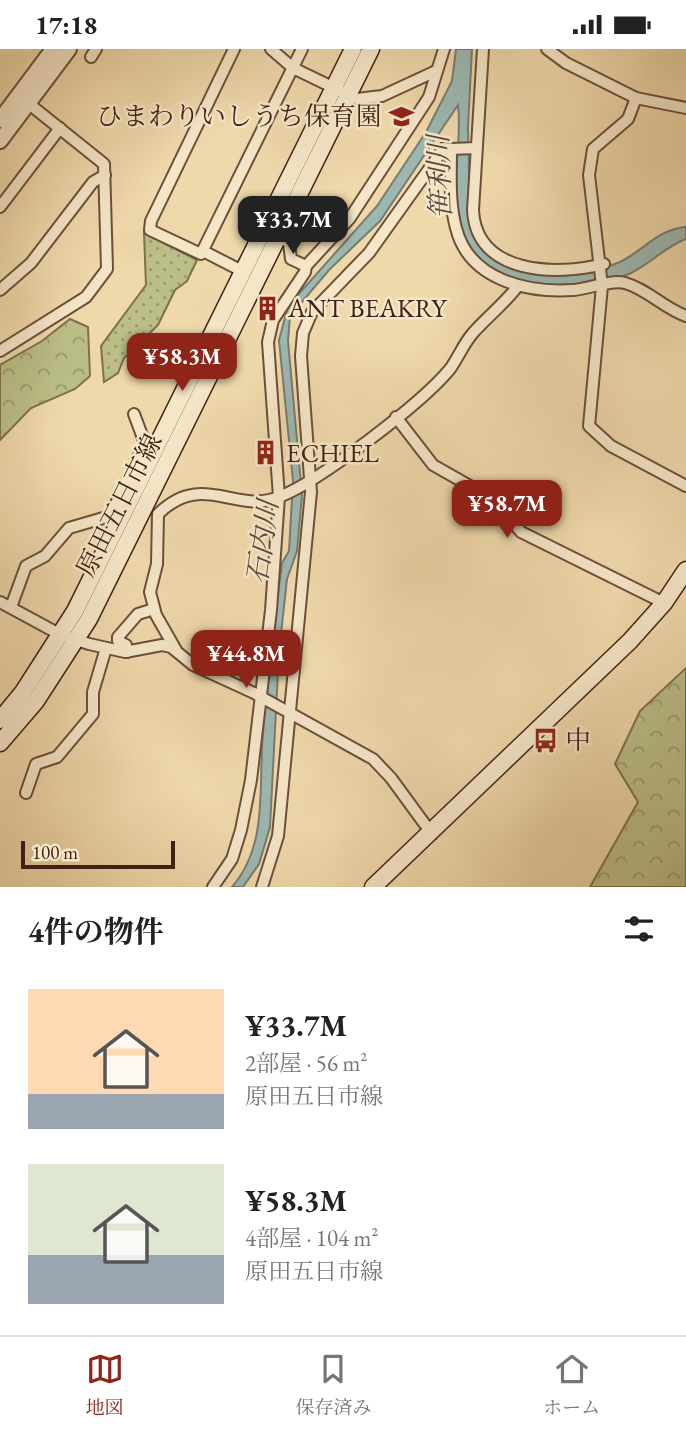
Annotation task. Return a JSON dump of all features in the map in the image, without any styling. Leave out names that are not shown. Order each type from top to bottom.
[{"type":"main road","name":"原田五日市線","points":[[0,743],[36,701],[68,637],[170,460],[279,236],[341,92],[353,49]]},
{"type":"main road","name":"原田五日市線","points":[[0,720],[68,637],[116,518],[150,447],[341,92],[371,49]]},
{"type":"main road","points":[[373,887],[432,834],[630,641],[664,603],[686,570]]},
{"type":"street","points":[[0,120],[53,49]]},
{"type":"street","points":[[0,141],[69,49]]},
{"type":"street","points":[[234,49],[151,221],[150,230],[201,254],[302,49]]},
{"type":"street","points":[[271,49],[293,68],[357,99],[382,96],[436,71]]},
{"type":"street","points":[[213,887],[225,872],[238,845],[263,698],[279,497],[268,342],[273,320],[305,272],[306,266],[350,218],[429,97],[444,49]]},
{"type":"street","points":[[483,49],[475,148],[474,223],[491,252],[517,266],[563,271],[602,265]]},
{"type":"street","points":[[547,49],[566,63],[636,98],[686,108]]},
{"type":"street","points":[[636,98],[628,119],[593,149],[589,175],[602,265],[589,426],[611,446],[686,486]]},
{"type":"street","points":[[0,351],[86,297],[105,272],[105,175],[102,161],[28,103]]},
{"type":"street","points":[[0,207],[60,128]]},
{"type":"street","points":[[262,887],[278,836],[309,479],[301,356],[307,322],[377,242],[443,148],[475,148]]},
{"type":"street","points":[[451,149],[451,198],[460,239],[482,268],[517,287],[572,291],[624,282],[686,316]]},
{"type":"street","points":[[0,290],[31,263],[93,182],[105,175]]},
{"type":"street","points":[[279,236],[289,243],[291,259],[306,266]]},
{"type":"street","points":[[203,251],[244,272]]},
{"type":"street","points":[[432,834],[391,778],[373,759],[263,698],[193,665],[176,650],[154,608],[150,587],[156,564],[157,517],[175,499],[215,494],[256,502],[279,497],[309,479],[396,417],[449,369],[472,333],[517,287]]},
{"type":"street","points":[[134,414],[150,447],[170,460]]},
{"type":"street","points":[[396,417],[433,465],[493,499],[521,532],[664,603]]},
{"type":"street","points":[[11,607],[30,562],[46,557],[69,528],[116,518],[131,470],[150,447]]},
{"type":"street","points":[[167,490],[175,499]]},
{"type":"street","points":[[0,602],[68,637],[106,648],[127,652],[162,645],[176,650]]},
{"type":"street","points":[[127,652],[125,645],[118,641],[118,638],[138,614],[154,608]]},
{"type":"street","points":[[26,793],[36,764],[57,757],[93,713],[93,692],[106,648]]},
{"type":"green space","points":[[144,233],[197,260],[187,281],[175,290],[158,325],[124,358],[118,373],[104,382],[101,346],[146,285]]},
{"type":"green space","points":[[70,319],[88,327],[90,376],[75,389],[31,408],[0,440],[0,365],[42,341]]},
{"type":"green space","points":[[686,668],[686,887],[590,887],[638,802],[615,764],[640,711]]},
{"type":"water","points":[[456,49],[472,49],[468,127],[470,214],[502,262],[562,269],[592,269],[620,262],[659,236],[676,229],[686,227],[686,239],[631,273],[595,284],[574,287],[531,285],[511,280],[493,271],[474,255],[458,221],[455,194],[458,105],[380,221],[329,270],[290,316],[288,341],[302,495],[297,551],[287,579],[279,652],[270,827],[259,864],[243,887],[232,887],[244,870],[257,833],[269,670],[282,563],[289,551],[293,481],[279,340],[288,306],[377,206],[426,132],[452,81]]},
{"type":"place","name":"ひまわりいしうち保育園","points":[[402,116]]},
{"type":"place","name":"ANT BEAKRY","points":[[268,308]]},
{"type":"place","name":"ECHIEL","points":[[266,453]]},
{"type":"place","name":"中","points":[[545,740]]},
{"type":"water label","name":"笹利川","points":[[439,177]]},
{"type":"water label","name":"石内川","points":[[262,542]]}]
